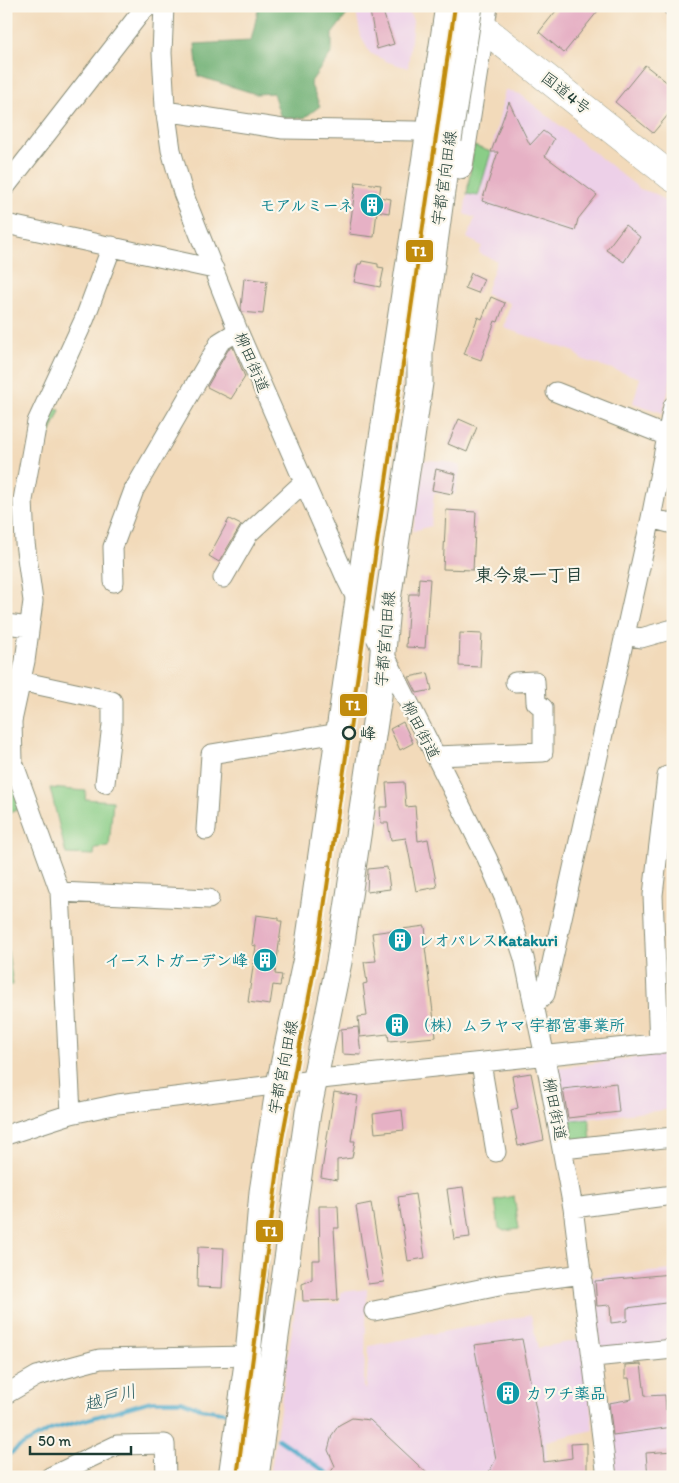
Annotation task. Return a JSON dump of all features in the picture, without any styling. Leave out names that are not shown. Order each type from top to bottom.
[{"type":"highway","name":"国道4号","points":[[461,6],[478,13],[673,178]]},
{"type":"main road","points":[[432,136],[435,6]]},
{"type":"main road","name":"宇都宮向田線","points":[[231,1477],[248,1356],[262,1192],[279,1084],[306,958],[390,384],[432,136],[448,6]]},
{"type":"main road","points":[[420,353],[434,339],[478,13]]},
{"type":"main road","name":"宇都宮向田線","points":[[256,1477],[313,1081],[338,962],[379,696],[386,607],[420,383],[432,136],[478,13]]},
{"type":"street","points":[[6,186],[142,11],[149,6]]},
{"type":"street","name":"柳田街道","points":[[164,6],[162,53],[165,111],[176,173],[238,330],[304,482],[383,655],[504,897],[524,958],[545,1057],[573,1208],[594,1357],[607,1477]]},
{"type":"street","points":[[165,111],[283,129],[432,136]]},
{"type":"street","points":[[6,224],[214,269]]},
{"type":"street","points":[[71,1114],[60,892],[13,762],[12,720],[33,601],[25,543],[24,500],[37,422],[85,318],[112,246]]},
{"type":"street","points":[[114,582],[113,547],[134,490],[220,342],[238,330]]},
{"type":"street","points":[[556,392],[667,436]]},
{"type":"street","points":[[534,1004],[545,994],[673,406]]},
{"type":"street","points":[[223,578],[249,533],[304,482]]},
{"type":"street","points":[[650,518],[673,524]]},
{"type":"street","points":[[6,624],[29,627]]},
{"type":"street","points":[[624,635],[641,638],[673,629]]},
{"type":"street","points":[[20,681],[112,700],[112,725],[105,783]]},
{"type":"street","points":[[435,756],[544,752],[543,708],[536,702],[535,681],[515,682]]},
{"type":"street","points":[[206,830],[211,754],[339,733]]},
{"type":"street","points":[[6,1135],[71,1114],[118,1104],[279,1084],[666,1043],[652,895],[664,859],[667,776],[673,776]]},
{"type":"street","points":[[60,892],[209,899]]},
{"type":"street","points":[[481,1063],[496,1152]]},
{"type":"street","points":[[563,1149],[673,1137]]},
{"type":"street","points":[[573,1208],[673,1195]]},
{"type":"street","points":[[374,1310],[499,1285],[583,1274]]},
{"type":"street","points":[[594,1357],[673,1349]]},
{"type":"street","points":[[6,1394],[37,1376],[100,1360],[248,1356]]},
{"type":"street","points":[[50,1477],[117,1445],[165,1444],[166,1477]]},
{"type":"shaded area","points":[[355,6],[406,6],[408,8],[413,21],[408,68],[388,62],[370,53],[361,37]]},
{"type":"shaded area","points":[[505,90],[520,94],[640,189],[656,194],[673,208],[673,371],[663,413],[633,403],[640,378],[581,359],[575,352],[504,328],[510,303],[485,294],[497,261],[479,253],[482,246],[467,238],[475,218],[464,214],[467,194],[478,196],[480,192]]},
{"type":"shaded area","points":[[424,460],[444,461],[461,466],[455,494],[434,493],[431,526],[413,531]]},
{"type":"shaded area","points":[[673,1053],[673,1109],[565,1121],[556,1068]]},
{"type":"shaded area","points":[[673,1270],[673,1343],[600,1350],[591,1277]]},
{"type":"shaded area","points":[[367,1289],[364,1389],[366,1390],[369,1346],[531,1315],[538,1348],[584,1339],[593,1430],[546,1441],[547,1477],[270,1477],[296,1302],[340,1303],[340,1292]]},
{"type":"shaded area","points":[[666,1392],[667,1409],[673,1409],[673,1477],[615,1477],[606,1401]]},
{"type":"green space","points":[[259,6],[348,6],[349,12],[332,34],[332,52],[310,83],[320,106],[304,118],[281,118],[273,93],[256,94],[198,76],[195,44],[251,41]]},
{"type":"green space","points":[[474,146],[491,152],[478,196],[467,194]]},
{"type":"green space","points":[[49,406],[60,410],[48,439],[39,435]]},
{"type":"green space","points":[[6,772],[22,807],[6,815]]},
{"type":"green space","points":[[50,788],[86,791],[85,799],[113,801],[109,847],[95,848],[94,855],[66,854]]},
{"type":"green space","points":[[6,940],[13,985],[6,985]]},
{"type":"green space","points":[[589,1118],[591,1141],[577,1143],[568,1137],[565,1121]]},
{"type":"green space","points":[[514,1196],[519,1229],[504,1231],[499,1228],[495,1200]]},
{"type":"building","points":[[369,6],[381,6],[394,44],[377,49]]},
{"type":"building","points":[[560,6],[602,6],[564,53],[539,32]]},
{"type":"building","points":[[645,65],[673,87],[673,109],[653,133],[615,102]]},
{"type":"building","points":[[509,102],[530,145],[543,131],[554,139],[545,156],[597,195],[578,219],[575,231],[482,201],[498,152],[491,152]]},
{"type":"building","name":"モアルミーネ","points":[[356,182],[381,185],[379,197],[391,199],[389,213],[377,211],[374,237],[349,234]]},
{"type":"building","points":[[625,225],[640,237],[624,262],[606,250]]},
{"type":"building","points":[[362,261],[378,264],[378,267],[384,268],[380,287],[354,282],[358,264],[361,264]]},
{"type":"building","points":[[471,273],[484,279],[478,293],[465,288]]},
{"type":"building","points":[[244,278],[267,281],[263,314],[242,312]]},
{"type":"building","points":[[491,297],[505,303],[498,322],[495,321],[481,360],[464,354],[478,317],[482,319]]},
{"type":"building","points":[[233,347],[245,377],[231,399],[207,387],[228,350]]},
{"type":"building","points":[[459,419],[477,427],[467,452],[448,444]]},
{"type":"building","points":[[436,469],[456,474],[452,494],[432,490]]},
{"type":"building","points":[[446,510],[476,512],[473,570],[443,569]]},
{"type":"building","points":[[229,519],[241,525],[219,562],[209,556]]},
{"type":"building","points":[[419,578],[430,579],[425,648],[406,647],[409,594],[418,594]]},
{"type":"building","points":[[460,633],[482,634],[480,667],[459,666]]},
{"type":"building","points":[[428,673],[432,690],[417,693],[409,677]]},
{"type":"building","points":[[403,722],[413,743],[400,750],[390,729]]},
{"type":"building","points":[[404,782],[406,807],[415,806],[418,841],[428,839],[437,887],[416,891],[406,838],[391,840],[388,823],[381,823],[380,807],[388,807],[386,783]]},
{"type":"building","points":[[387,867],[390,889],[367,892],[368,869]]},
{"type":"building","name":"イーストガーデン峰","points":[[256,915],[279,918],[279,921],[282,921],[275,974],[282,975],[280,986],[273,985],[270,1005],[248,1002],[256,946],[252,945]]},
{"type":"building","points":[[425,926],[427,947],[425,947],[436,1037],[389,1041],[388,1034],[360,1037],[358,1017],[367,1016],[363,984],[367,983],[364,962],[376,961],[372,933]]},
{"type":"building","points":[[358,1027],[361,1055],[342,1054],[341,1029]]},
{"type":"building","points":[[531,1073],[544,1140],[518,1146],[511,1110],[518,1108],[512,1076]]},
{"type":"building","points":[[616,1083],[619,1112],[568,1118],[563,1089]]},
{"type":"building","points":[[334,1092],[358,1096],[351,1141],[355,1141],[352,1158],[337,1160],[337,1180],[321,1177]]},
{"type":"building","points":[[402,1110],[404,1130],[375,1133],[373,1114]]},
{"type":"building","points":[[463,1187],[470,1237],[454,1239],[447,1189]]},
{"type":"building","points":[[415,1194],[425,1258],[408,1261],[398,1197]]},
{"type":"building","points":[[371,1203],[384,1282],[368,1284],[356,1206]]},
{"type":"building","points":[[319,1206],[338,1206],[339,1228],[334,1228],[338,1300],[303,1301],[302,1284],[312,1280],[312,1260],[320,1260]]},
{"type":"building","points":[[198,1247],[224,1248],[222,1288],[197,1287]]},
{"type":"building","points":[[671,1274],[673,1302],[627,1308],[627,1321],[611,1323],[610,1305],[597,1306],[595,1281]]},
{"type":"building","name":"カワチ薬品","points":[[522,1339],[542,1440],[544,1462],[572,1458],[571,1444],[587,1443],[587,1477],[486,1477],[496,1459],[474,1345]]},
{"type":"building","points":[[641,1364],[645,1396],[665,1395],[666,1410],[673,1409],[673,1427],[613,1435],[609,1403],[632,1399],[629,1378],[625,1378],[625,1365]]},
{"type":"building","points":[[352,1418],[370,1420],[431,1477],[327,1477],[335,1466],[328,1450],[332,1435],[339,1425]]},
{"type":"building","points":[[673,1451],[673,1477],[648,1477],[646,1453]]},
{"type":"waterway","name":"越戸川","points":[[6,1457],[19,1447],[50,1430],[151,1401],[182,1401],[202,1409],[228,1413]]},
{"type":"waterway","name":"越戸川","points":[[278,1439],[333,1477]]},
{"type":"transit line","name":"T1","points":[[237,1477],[282,1139],[318,949],[455,6]]},
{"type":"place","name":"モアルミーネ","points":[[372,205]]},
{"type":"place","name":"峰","points":[[349,733]]},
{"type":"place","name":"レオパレスKatakuri","points":[[400,940]]},
{"type":"place","name":"イーストガーデン峰","points":[[265,960]]},
{"type":"place","name":"（株）ムラヤマ 宇都宮事業所","points":[[397,1025]]},
{"type":"place","name":"カワチ薬品","points":[[508,1393]]},
{"type":"district","name":"東今泉一丁目","points":[[529,575]]}]
